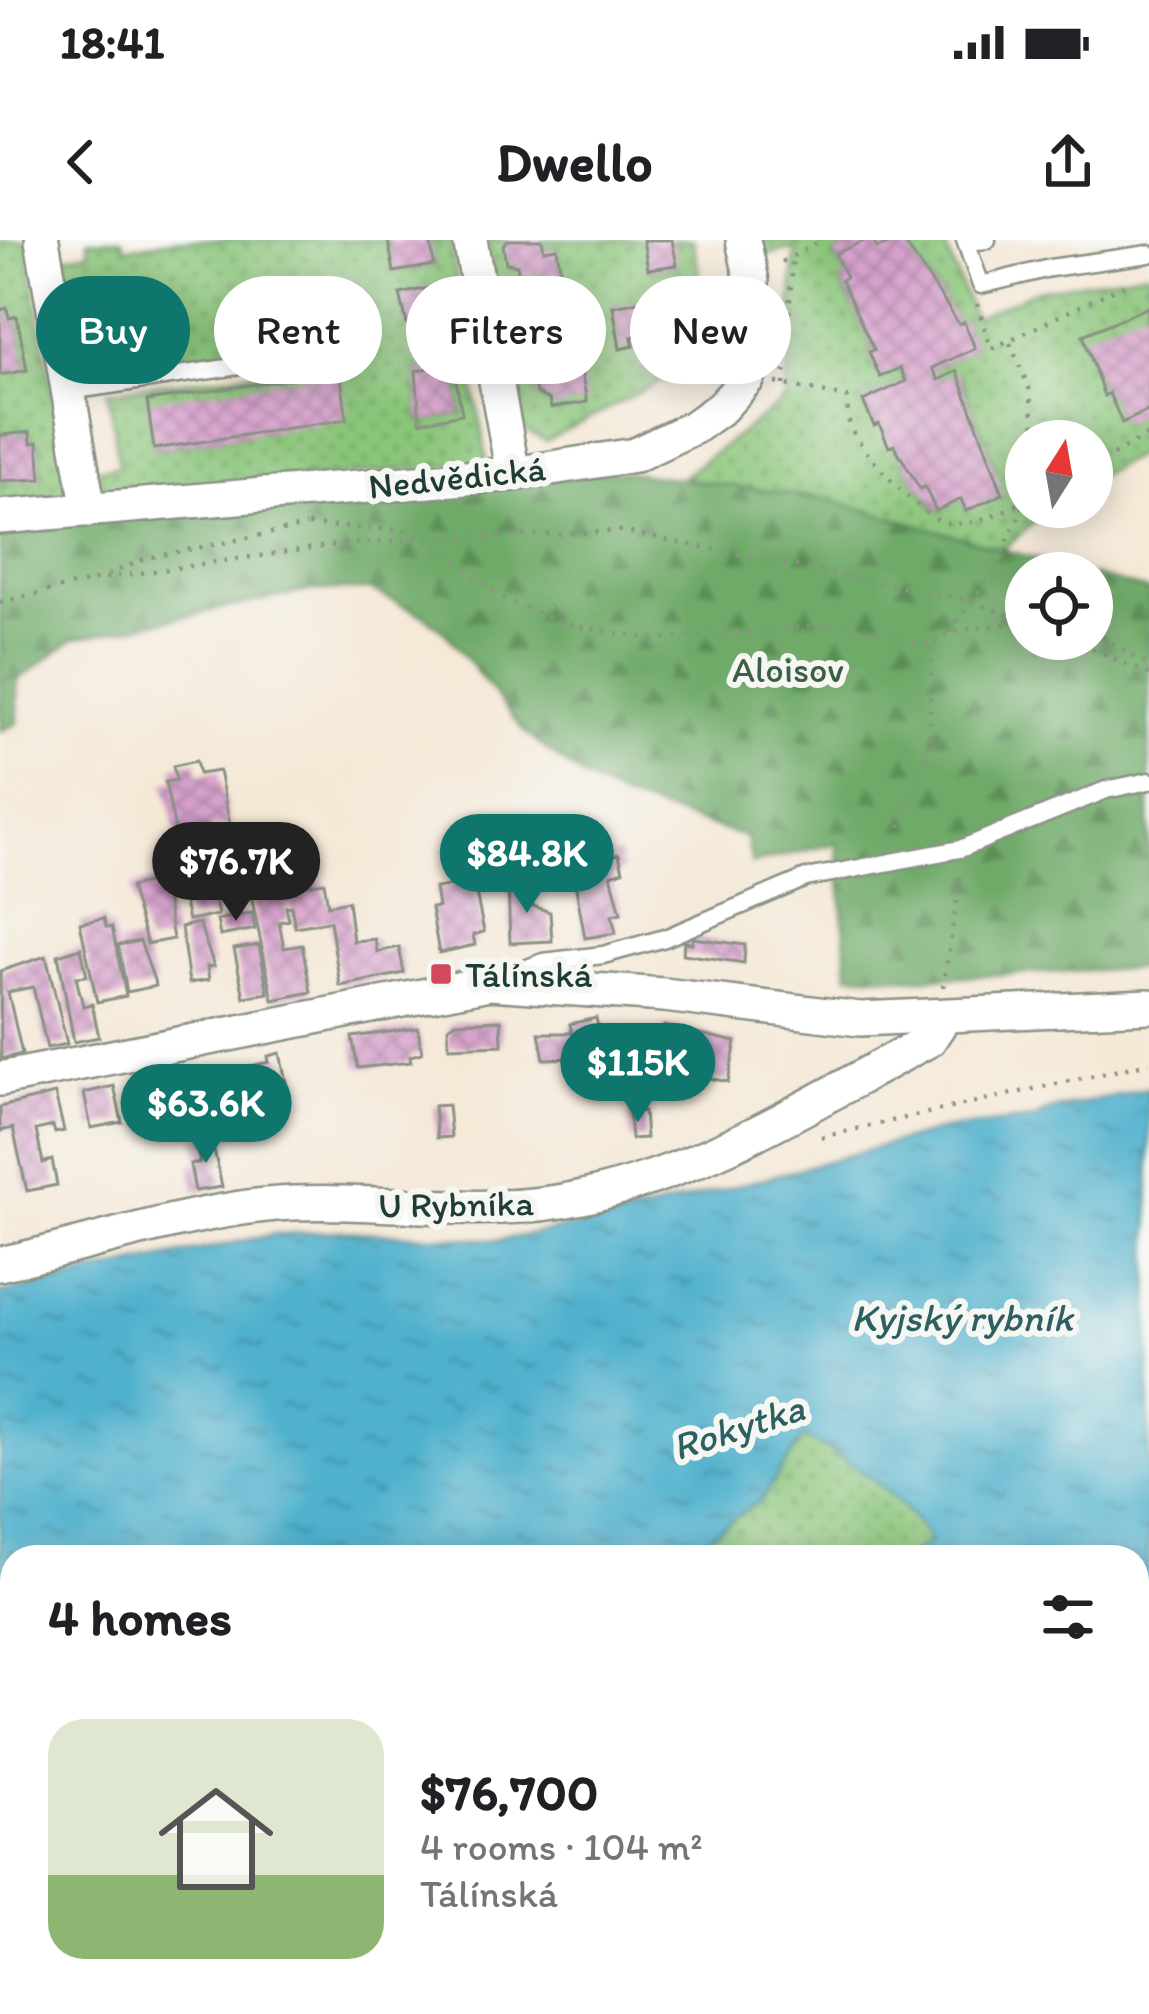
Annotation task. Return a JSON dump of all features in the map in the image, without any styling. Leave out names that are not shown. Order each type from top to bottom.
[{"type":"street","points":[[42,240],[89,510]]},
{"type":"street","points":[[470,240],[513,474]]},
{"type":"street","points":[[743,240],[751,276]]},
{"type":"street","name":"Nedvědická","points":[[0,517],[513,474],[651,448],[722,407],[743,384]]},
{"type":"street","points":[[0,1079],[489,983],[664,995],[860,1019],[942,1009],[1149,1006]]},
{"type":"street","name":"U Rybníka","points":[[0,1264],[262,1206],[467,1212],[586,1197],[698,1163],[929,1040],[942,1009]]},
{"type":"lane","points":[[987,240],[966,241],[981,285],[1050,268],[1149,254]]},
{"type":"lane","points":[[69,392],[214,371]]},
{"type":"lane","points":[[489,983],[543,962],[603,955],[665,938],[754,896],[850,866],[960,849],[1106,790],[1149,781]]},
{"type":"path","points":[[760,276],[822,240]]},
{"type":"path","points":[[784,385],[793,254]]},
{"type":"path","points":[[981,285],[976,310],[991,349],[1142,276]]},
{"type":"path","points":[[1009,341],[1029,388],[1034,420]]},
{"type":"path","points":[[779,384],[847,397],[850,425],[863,448],[928,516],[949,524],[984,519],[1026,501],[995,569],[949,632],[932,646],[928,746],[888,860]]},
{"type":"path","points":[[1113,454],[1149,434]]},
{"type":"path","points":[[308,525],[408,531],[503,598],[564,624],[654,639],[844,624],[932,646]]},
{"type":"path","points":[[0,602],[99,579],[420,537],[621,532],[971,601],[1005,614]]},
{"type":"path","points":[[949,632],[1005,625]]},
{"type":"path","points":[[1113,645],[1149,670]]},
{"type":"path","points":[[1113,656],[1149,670]]},
{"type":"path","points":[[942,1009],[962,878],[960,849]]},
{"type":"path","points":[[815,1138],[1149,1063]]},
{"type":"green space","points":[[1,240],[26,240],[36,298],[36,384],[51,384],[70,496],[0,502],[0,481],[41,478],[38,443],[31,443],[30,433],[0,435],[0,375],[27,369],[17,317],[9,318],[7,309],[0,310]]},
{"type":"green space","points":[[88,240],[122,240],[124,248],[178,240],[388,240],[395,272],[434,265],[430,240],[450,240],[456,276],[406,276],[406,293],[401,294],[406,319],[406,384],[417,384],[420,422],[462,414],[457,384],[474,384],[487,462],[109,497],[97,469],[119,466],[108,391],[214,377],[214,384],[382,384],[382,276],[214,276],[214,358],[190,361],[190,276],[65,276],[62,257],[89,252]],"holes":[[[148,401],[282,428],[155,449]]]},
{"type":"green space","points":[[487,240],[508,240],[513,266],[546,276],[494,276]]},
{"type":"green space","points":[[542,240],[646,240],[649,269],[676,265],[672,240],[693,240],[700,276],[630,276],[630,303],[613,306],[620,348],[630,347],[630,384],[656,384],[546,441],[522,429],[514,384],[534,384],[536,393],[549,400],[551,384],[606,384],[606,276],[558,276],[557,248],[544,250]]},
{"type":"green space","points":[[757,240],[866,240],[835,254],[846,277],[841,281],[874,350],[869,353],[880,376],[900,368],[906,381],[863,402],[874,425],[879,424],[936,511],[961,499],[967,511],[996,468],[958,372],[938,380],[932,368],[974,347],[964,323],[959,324],[903,240],[943,240],[974,318],[1037,290],[1149,271],[1149,310],[1083,336],[1104,395],[1109,393],[1122,422],[1149,410],[1149,449],[1113,468],[1113,420],[1005,420],[1005,528],[1028,528],[1003,549],[682,477],[785,400],[786,384],[791,384],[795,248],[759,257]]},
{"type":"green space","name":"Aloisov","points":[[622,471],[828,499],[1012,552],[1005,552],[1005,660],[1113,660],[1113,581],[1149,591],[1149,968],[922,978],[848,974],[837,843],[752,864],[746,837],[622,798],[585,779],[525,733],[447,634],[425,616],[370,590],[313,590],[74,639],[18,680],[18,723],[0,731],[0,527]]},
{"type":"green space","points":[[802,1437],[874,1480],[906,1510],[930,1542],[696,1545],[762,1499]]},
{"type":"water","name":"Kyjský rybník","points":[[1149,1088],[1149,1545],[925,1545],[930,1542],[919,1526],[891,1495],[856,1467],[803,1437],[762,1499],[696,1545],[0,1545],[0,1293],[274,1234],[341,1231],[499,1240],[611,1220],[945,1129],[1033,1119],[1048,1111]]},
{"type":"building","points":[[388,240],[430,240],[434,265],[394,272]]},
{"type":"building","points":[[508,240],[542,240],[544,250],[557,248],[561,276],[546,276],[545,272],[519,276],[517,265],[506,263],[503,245]]},
{"type":"building","points":[[643,240],[672,240],[677,265],[648,269]]},
{"type":"building","points":[[873,240],[877,248],[903,240],[959,324],[964,322],[975,348],[932,368],[938,380],[957,371],[1003,494],[966,511],[961,499],[936,511],[925,487],[920,489],[894,445],[889,447],[879,424],[874,426],[863,401],[906,381],[900,368],[880,377],[869,352],[874,350],[841,280],[846,277],[835,254]]},
{"type":"building","points":[[630,303],[630,347],[620,349],[613,306]]},
{"type":"building","points":[[1148,307],[1149,410],[1122,423],[1109,393],[1104,396],[1083,335]]},
{"type":"building","points":[[7,308],[9,318],[17,316],[27,370],[0,375],[0,310]]},
{"type":"building","points":[[256,384],[342,384],[347,419],[154,449],[147,401]]},
{"type":"building","points":[[417,384],[457,384],[462,414],[420,422]]},
{"type":"building","points":[[534,384],[584,384],[587,402],[551,408],[549,400],[536,393]]},
{"type":"building","points":[[30,432],[31,443],[38,442],[41,479],[0,481],[0,435]]},
{"type":"building","points":[[196,761],[199,774],[219,771],[230,825],[209,827],[212,842],[178,844],[165,782],[176,780],[173,766]]},
{"type":"building","points":[[619,854],[623,871],[611,875],[621,913],[612,915],[616,933],[585,938],[572,866]]},
{"type":"building","points":[[259,864],[263,881],[307,876],[308,885],[324,882],[328,905],[348,901],[353,941],[375,939],[377,952],[399,947],[404,973],[340,986],[330,921],[295,927],[291,906],[286,907],[289,920],[279,922],[284,948],[302,945],[311,992],[273,1000],[245,867]]},
{"type":"building","points":[[163,879],[173,939],[147,944],[130,887]]},
{"type":"building","points":[[529,879],[530,905],[550,912],[552,941],[510,943],[508,880]]},
{"type":"building","points":[[474,883],[484,932],[473,935],[475,945],[439,953],[431,908],[438,907],[435,888]]},
{"type":"building","points":[[214,897],[218,915],[188,920],[184,903]]},
{"type":"building","points":[[252,913],[255,929],[220,936],[217,920]]},
{"type":"building","points":[[104,918],[106,927],[112,927],[126,996],[97,1002],[80,923]]},
{"type":"building","points":[[199,923],[214,966],[207,967],[209,980],[189,983],[181,927]]},
{"type":"building","points":[[693,938],[745,945],[744,963],[683,954],[684,942],[692,943]]},
{"type":"building","points":[[140,941],[156,986],[127,992],[118,945]]},
{"type":"building","points":[[259,945],[268,993],[244,997],[234,949]]},
{"type":"building","points":[[81,948],[87,976],[76,977],[83,1006],[92,1004],[99,1037],[74,1042],[58,955]]},
{"type":"building","points":[[46,956],[67,1044],[47,1048],[33,987],[8,992],[22,1054],[1,1059],[0,971]]},
{"type":"building","points":[[596,1018],[608,1071],[582,1077],[577,1058],[544,1059],[539,1033],[572,1033],[570,1024]]},
{"type":"building","points":[[501,1020],[502,1045],[449,1047],[448,1027],[456,1022]]},
{"type":"building","points":[[664,1026],[736,1042],[728,1082],[689,1074],[687,1085],[662,1087],[654,1078]]},
{"type":"building","points":[[418,1028],[422,1053],[410,1056],[411,1062],[358,1068],[352,1037]]},
{"type":"building","points":[[280,1053],[289,1096],[277,1098],[278,1105],[230,1114],[222,1072],[269,1062],[268,1056]]},
{"type":"building","points":[[189,1074],[194,1100],[151,1109],[149,1077]]},
{"type":"building","points":[[114,1086],[122,1122],[91,1128],[84,1093]]},
{"type":"building","points":[[55,1094],[64,1131],[55,1133],[53,1126],[36,1130],[43,1163],[52,1160],[57,1185],[27,1191],[13,1128],[0,1131],[0,1107]]},
{"type":"building","points":[[448,1105],[451,1137],[437,1138],[434,1106]]},
{"type":"building","points":[[644,1111],[646,1138],[631,1139],[629,1113]]},
{"type":"building","points":[[211,1135],[222,1187],[195,1191],[190,1164],[200,1163],[194,1138]]},
{"type":"place","name":"Tálínská","points":[[441,974]]},
{"type":"water label","name":"Rokytka","points":[[738,1427]]}]
